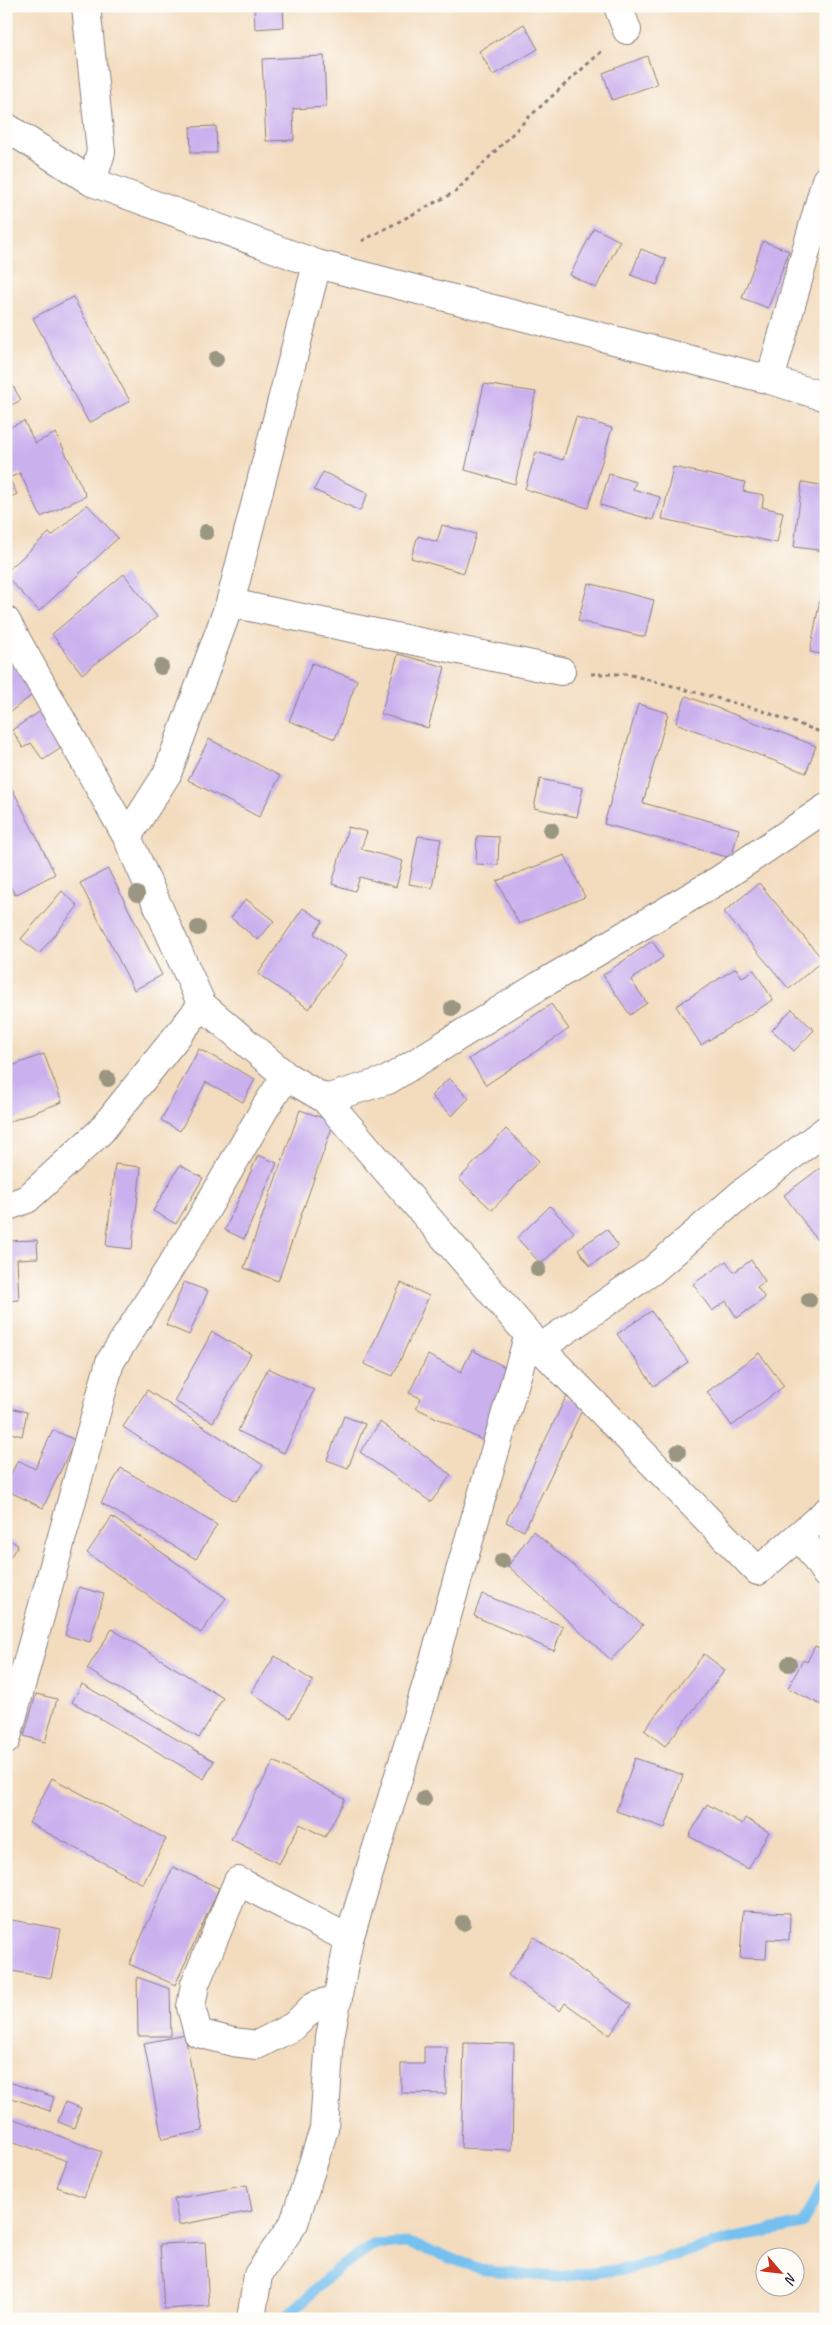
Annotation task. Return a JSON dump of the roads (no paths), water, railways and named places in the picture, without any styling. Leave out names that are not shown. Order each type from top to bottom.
[{"type":"street","points":[[86,6],[101,152],[92,182]]},
{"type":"street","points":[[6,127],[92,182],[317,264],[770,380],[826,397]]},
{"type":"street","points":[[770,380],[826,180]]},
{"type":"street","points":[[127,837],[167,774],[230,603],[317,264]]},
{"type":"street","points":[[230,603],[561,671]]},
{"type":"street","points":[[6,621],[127,837],[202,1005],[286,1076],[325,1099],[535,1341],[758,1571],[826,1512]]},
{"type":"street","points":[[325,1099],[388,1080],[540,986],[719,880],[826,808]]},
{"type":"street","points":[[6,1207],[26,1199],[100,1132],[202,1005]]},
{"type":"street","points":[[6,1740],[110,1362],[199,1222],[265,1108],[286,1076]]},
{"type":"street","points":[[251,2319],[258,2275],[294,2223],[324,2129],[330,2037],[349,1939],[432,1667],[535,1341],[652,1271],[742,1193],[826,1130]]},
{"type":"street","points":[[800,1535],[826,1574]]},
{"type":"street","points":[[338,1999],[315,2005],[294,2026],[257,2045],[198,2033],[191,2007],[195,1984],[238,1881],[349,1939]]},
{"type":"waterway","points":[[284,2319],[337,2269],[373,2245],[408,2243],[486,2271],[558,2277],[632,2268],[730,2239],[802,2224],[826,2181]]}]
